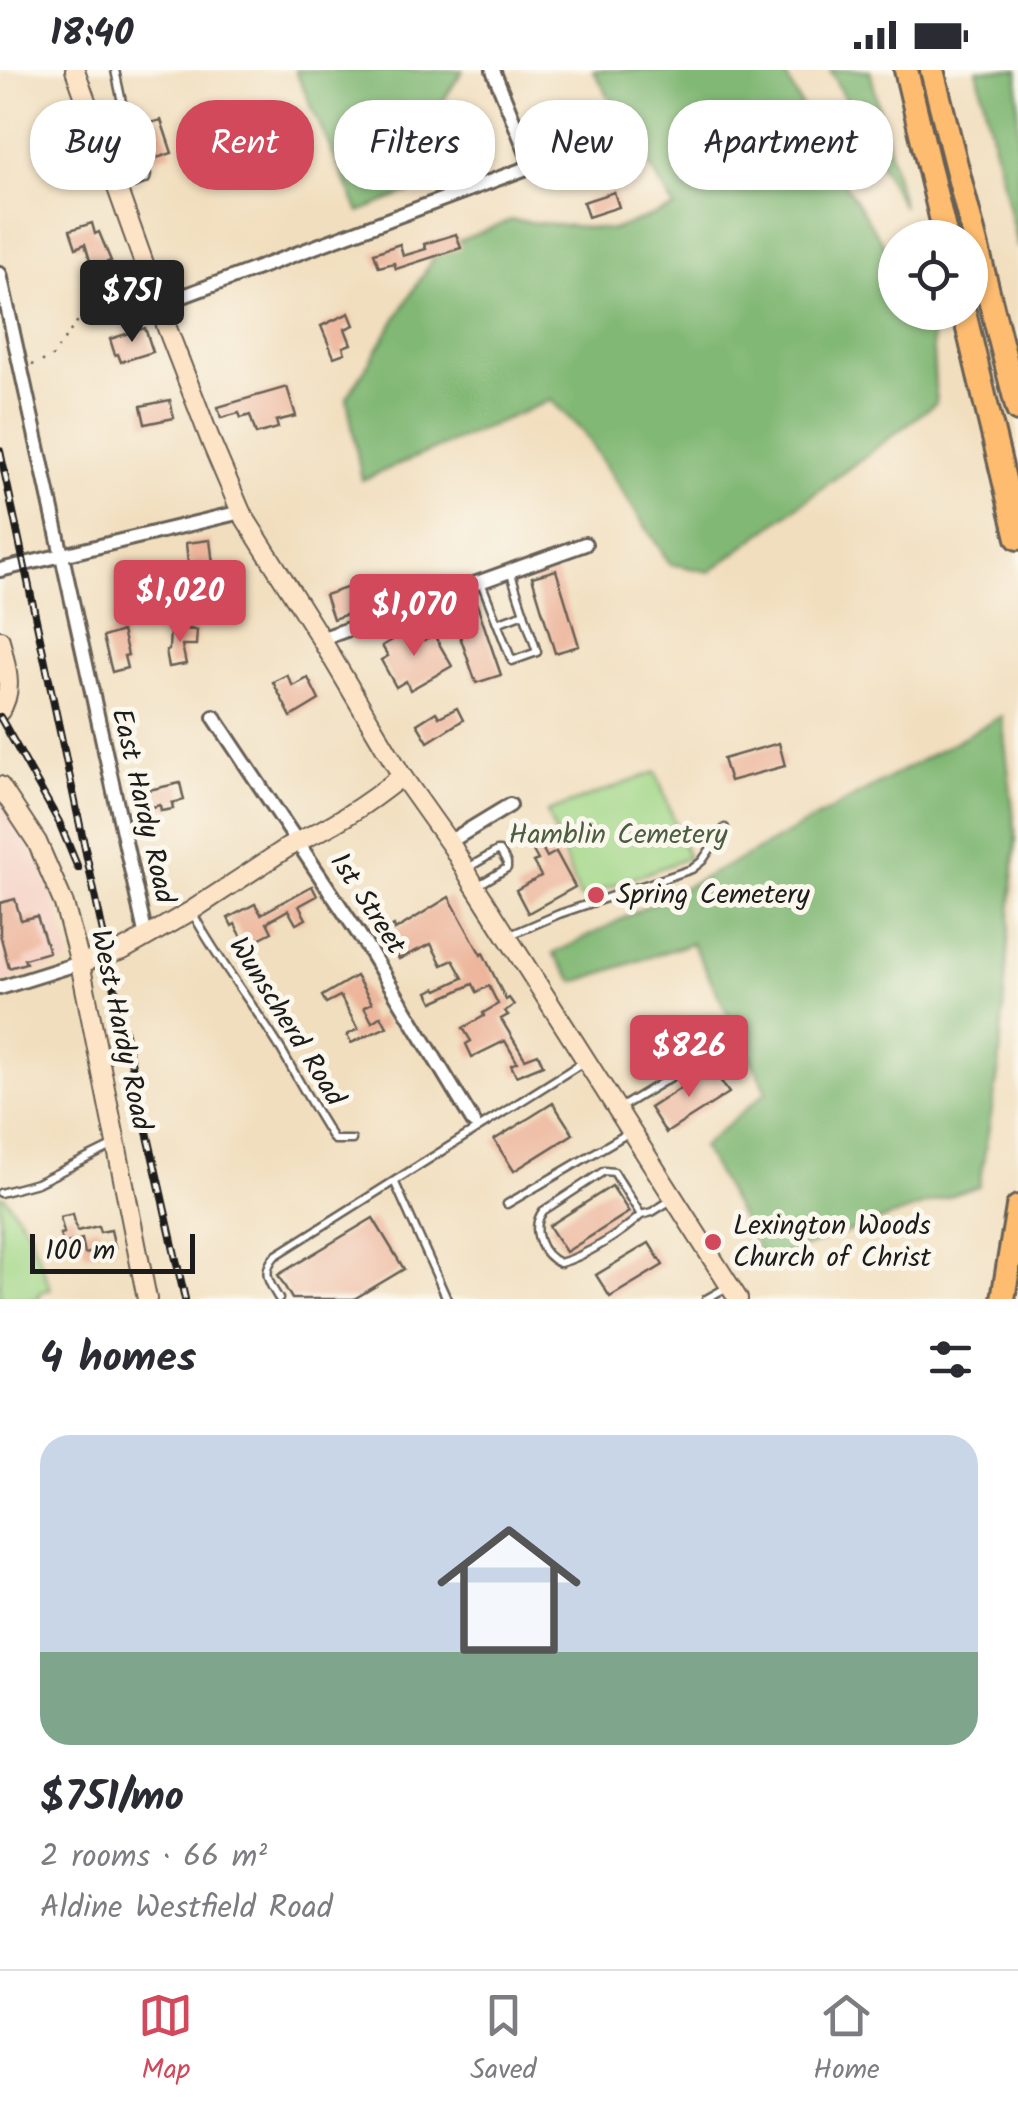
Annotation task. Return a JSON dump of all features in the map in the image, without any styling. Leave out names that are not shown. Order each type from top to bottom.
[{"type":"highway","points":[[906,70],[942,220]]},
{"type":"highway","points":[[935,70],[948,138],[1018,410]]},
{"type":"highway","points":[[968,330],[1018,538]]},
{"type":"highway","points":[[1003,1299],[1018,1207]]},
{"type":"main road","points":[[75,70],[86,100]]},
{"type":"main road","points":[[118,190],[241,512],[402,776],[449,842],[734,1292]]},
{"type":"main road","points":[[0,640],[8,684],[6,702],[0,710]]},
{"type":"main road","points":[[80,963],[123,950],[191,911],[296,842],[308,829],[402,776]]},
{"type":"main road","name":"West Hardy Road","points":[[0,786],[37,842],[64,904],[80,963],[148,1299]]},
{"type":"street","points":[[159,305],[532,166],[492,70]]},
{"type":"street","name":"East Hardy Road","points":[[0,274],[146,937]]},
{"type":"street","points":[[0,570],[241,512]]},
{"type":"street","points":[[321,639],[585,544]]},
{"type":"street","name":"1st Street","points":[[214,717],[366,946],[474,1122]]},
{"type":"street","points":[[449,842],[510,805]]},
{"type":"street","points":[[0,988],[80,963]]},
{"type":"lane","points":[[114,70],[121,100]]},
{"type":"lane","points":[[481,581],[512,661],[537,652],[510,570]]},
{"type":"lane","points":[[497,623],[524,613]]},
{"type":"lane","points":[[507,937],[558,914],[692,869],[724,828]]},
{"type":"lane","points":[[465,869],[496,851],[507,863],[506,868],[475,887]]},
{"type":"lane","name":"Wunscherd Road","points":[[191,911],[334,1140],[352,1140]]},
{"type":"lane","points":[[279,1299],[266,1271],[275,1256],[586,1061]]},
{"type":"lane","points":[[617,1109],[696,1062]]},
{"type":"lane","points":[[508,1204],[631,1131]]},
{"type":"lane","points":[[0,1193],[37,1183],[116,1144]]},
{"type":"lane","points":[[641,1215],[620,1179],[614,1172],[604,1171],[543,1211],[536,1232],[550,1258],[560,1262],[571,1260],[674,1198]]},
{"type":"lane","points":[[395,1183],[447,1299]]},
{"type":"lane","points":[[706,1299],[734,1292]]},
{"type":"path","points":[[22,370],[50,358],[82,315],[111,285],[147,272]]},
{"type":"shaded area","points":[[0,801],[44,875],[70,954],[67,962],[0,983]]},
{"type":"green space","points":[[295,70],[463,70],[444,100],[334,100],[334,157],[314,112],[314,100],[309,100]]},
{"type":"green space","points":[[593,70],[783,70],[798,100],[668,100],[668,190],[848,190],[878,236],[878,330],[932,330],[936,403],[710,572],[670,564],[583,432],[551,400],[362,480],[347,398],[439,249],[511,220],[612,230],[675,208],[648,163],[648,100],[611,100]]},
{"type":"green space","points":[[830,70],[870,70],[877,100],[846,100]]},
{"type":"green space","points":[[977,70],[1018,70],[1018,249]]},
{"type":"green space","points":[[893,165],[903,207],[893,188]]},
{"type":"green space","points":[[349,190],[415,190],[359,212]]},
{"type":"green space","points":[[1002,716],[1016,837],[999,1068],[979,1186],[765,1261],[702,1147],[767,1091],[692,943],[575,982],[553,954],[752,853]]},
{"type":"green space","name":"Hamblin Cemetery","points":[[656,772],[688,858],[580,898],[547,812]]},
{"type":"green space","points":[[4,1196],[28,1230],[51,1289],[39,1293],[40,1299],[0,1299],[0,1197]]},
{"type":"building","points":[[161,120],[172,153],[157,158],[156,155],[156,121]]},
{"type":"building","points":[[614,192],[619,207],[588,217],[583,202]]},
{"type":"building","points":[[92,223],[111,261],[92,267],[85,244],[76,248],[70,230]]},
{"type":"building","points":[[456,234],[461,248],[396,269],[394,263],[379,267],[374,253],[400,244],[403,256],[426,249],[424,244]]},
{"type":"building","points":[[349,313],[354,325],[345,329],[351,344],[343,347],[345,353],[334,357],[321,326]]},
{"type":"building","points":[[145,328],[153,352],[121,362],[110,339]]},
{"type":"building","points":[[287,387],[296,416],[276,421],[278,428],[256,434],[250,415],[241,418],[239,413],[221,418],[218,407]]},
{"type":"building","points":[[170,400],[174,418],[145,424],[141,406]]},
{"type":"building","points":[[210,540],[213,563],[188,563],[186,543]]},
{"type":"building","points":[[556,570],[579,646],[555,653],[532,577]]},
{"type":"building","points":[[382,576],[390,600],[333,619],[325,595]]},
{"type":"building","points":[[475,599],[501,675],[476,683],[450,607]]},
{"type":"building","points":[[416,626],[424,640],[434,635],[452,666],[410,690],[406,681],[396,687],[381,660],[388,656],[382,646]]},
{"type":"building","points":[[170,628],[197,630],[196,645],[182,645],[186,664],[169,667],[166,651]]},
{"type":"building","points":[[122,631],[127,668],[112,672],[103,637]]},
{"type":"building","points":[[287,675],[293,686],[308,678],[319,700],[291,717],[273,682]]},
{"type":"building","points":[[457,708],[463,720],[428,742],[417,724],[436,712],[439,717]]},
{"type":"building","points":[[779,743],[785,766],[730,781],[723,759]]},
{"type":"building","points":[[180,783],[184,800],[172,803],[173,809],[161,811],[160,805],[144,809],[140,792]]},
{"type":"building","points":[[541,846],[547,857],[556,852],[575,887],[528,913],[516,890],[541,876],[533,862],[538,860],[533,851]]},
{"type":"building","points":[[312,886],[317,896],[299,906],[306,919],[296,924],[288,910],[267,922],[272,932],[246,945],[228,918],[255,904],[261,914]]},
{"type":"building","points":[[449,897],[506,1000],[509,998],[514,1005],[501,1019],[525,1059],[538,1054],[543,1065],[516,1076],[511,1065],[517,1062],[505,1041],[472,1057],[466,1044],[471,1041],[463,1028],[498,1004],[489,986],[477,992],[473,984],[433,1002],[428,992],[463,978],[453,960],[442,965],[431,944],[399,959],[390,941],[379,947],[373,937],[394,926],[395,930]]},
{"type":"building","points":[[15,899],[21,920],[37,916],[49,952],[9,968],[0,934],[0,903]]},
{"type":"building","points":[[356,976],[372,1003],[364,1007],[372,1022],[381,1016],[387,1027],[351,1043],[347,1035],[358,1029],[340,996],[326,1003],[322,996]]},
{"type":"building","points":[[712,1068],[729,1093],[666,1133],[650,1108]]},
{"type":"building","points":[[553,1103],[573,1134],[514,1171],[494,1140]]},
{"type":"building","points":[[612,1186],[629,1212],[566,1252],[549,1226]]},
{"type":"building","points":[[73,1214],[77,1231],[98,1226],[100,1232],[111,1230],[115,1247],[85,1254],[82,1239],[63,1244],[60,1217]]},
{"type":"building","points":[[373,1218],[404,1269],[354,1299],[292,1299],[278,1275]]},
{"type":"building","points":[[649,1243],[663,1265],[610,1297],[596,1275]]},
{"type":"railway","points":[[0,451],[185,1299]]},
{"type":"railway","points":[[0,717],[59,822],[78,868]]},
{"type":"place","name":"Spring Cemetery","points":[[596,895]]},
{"type":"place","name":"Lexington Woods Church of Christ","points":[[713,1242]]}]
